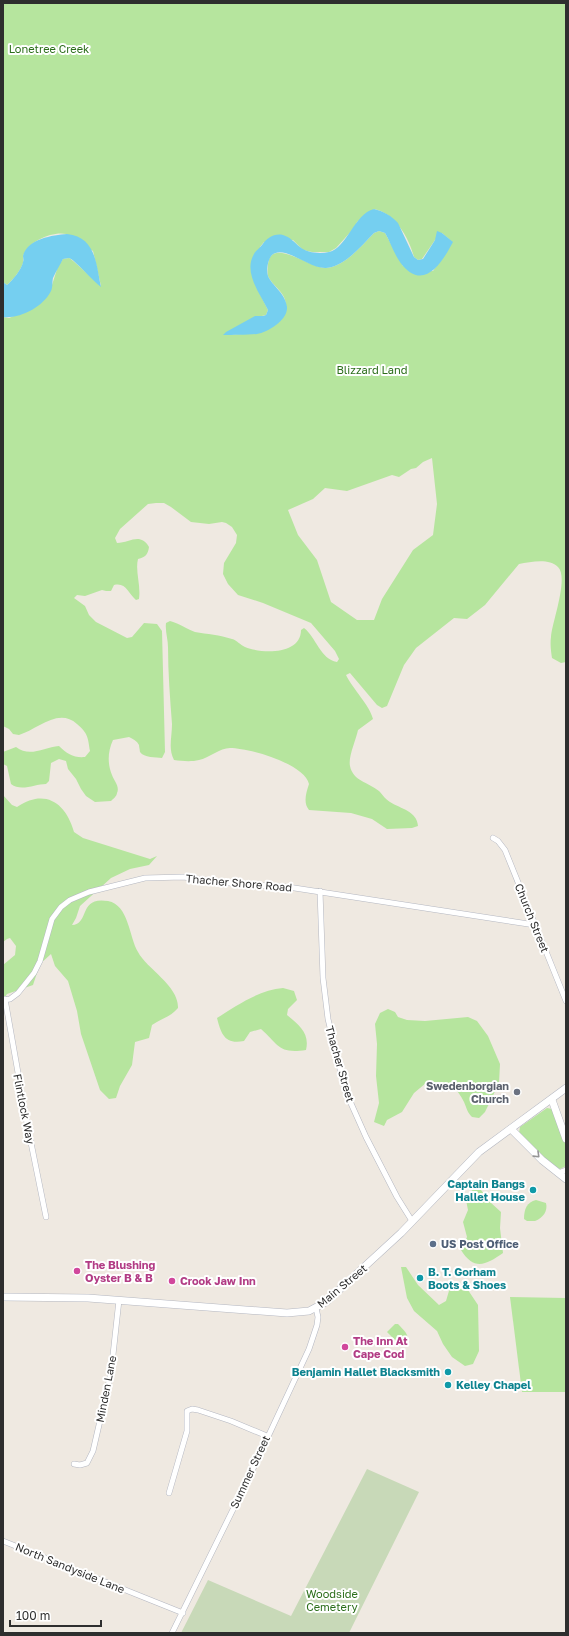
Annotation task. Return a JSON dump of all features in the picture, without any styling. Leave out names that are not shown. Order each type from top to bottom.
[{"type":"main road","name":"Main Street","points":[[3,1297],[79,1297],[287,1313],[303,1312],[316,1308],[340,1290],[412,1221],[479,1152],[552,1100],[566,1088]]},
{"type":"main road","points":[[552,1100],[566,1139]]},
{"type":"main road","points":[[511,1129],[542,1160],[566,1179]]},
{"type":"street","name":"Church Street","points":[[493,838],[498,841],[505,850],[534,925],[566,1001]]},
{"type":"street","name":"Thacher Shore Road","points":[[4,1000],[13,997],[22,990],[37,968],[51,924],[57,911],[70,900],[89,892],[139,878],[183,877],[237,884],[288,887],[534,925]]},
{"type":"street","name":"Thacher Street","points":[[320,891],[323,978],[328,1019],[346,1090],[368,1142],[397,1197],[412,1221]]},
{"type":"street","name":"Flintlock Way","points":[[4,1000],[46,1217]]},
{"type":"street","points":[[558,1173],[566,1170]]},
{"type":"street","name":"Minden Lane","points":[[74,1464],[80,1465],[87,1463],[93,1451],[111,1373],[119,1300]]},
{"type":"street","name":"Summer Street","points":[[172,1633],[251,1473],[316,1330],[318,1320],[316,1308]]},
{"type":"street","points":[[169,1493],[187,1431],[188,1411],[192,1409],[198,1410],[231,1421],[267,1436]]},
{"type":"street","name":"North Sandyside Lane","points":[[3,1541],[183,1613]]},
{"type":"green space","points":[[3,3],[566,3],[566,662],[561,663],[552,658],[551,648],[552,630],[561,590],[561,573],[558,567],[554,564],[540,561],[519,564],[485,605],[467,619],[454,618],[416,648],[404,665],[387,706],[382,708],[377,705],[350,673],[346,675],[373,719],[358,730],[350,758],[350,766],[352,771],[354,775],[362,781],[379,791],[388,801],[412,814],[417,821],[418,826],[412,828],[387,829],[372,819],[351,813],[309,810],[306,804],[306,794],[309,784],[305,777],[298,770],[287,764],[262,754],[226,748],[199,760],[174,760],[171,752],[172,724],[166,623],[170,621],[195,632],[235,640],[245,647],[261,651],[288,648],[295,644],[299,638],[301,630],[304,628],[326,657],[337,662],[339,659],[335,651],[311,623],[263,603],[238,595],[228,584],[223,574],[224,563],[236,543],[237,535],[232,527],[222,522],[209,524],[191,522],[164,503],[148,504],[120,529],[115,538],[117,543],[134,539],[142,540],[149,547],[146,555],[138,559],[137,564],[139,599],[136,600],[124,587],[118,584],[114,585],[111,591],[102,590],[85,596],[77,595],[74,598],[85,606],[89,615],[96,622],[127,638],[132,637],[144,623],[157,624],[162,631],[165,752],[162,758],[142,754],[140,752],[139,745],[135,740],[129,737],[113,740],[109,753],[109,762],[110,771],[118,790],[111,801],[95,802],[86,796],[68,769],[66,761],[59,759],[51,763],[49,781],[46,784],[24,788],[11,784],[7,766],[3,764],[3,752],[16,747],[27,752],[32,752],[59,746],[71,755],[85,757],[90,751],[88,739],[85,733],[81,727],[70,719],[62,718],[48,721],[19,735],[13,734],[9,729],[3,726],[3,317],[9,318],[34,308],[46,297],[52,285],[58,266],[63,259],[71,259],[101,286],[93,251],[69,235],[61,233],[42,238],[31,245],[23,255],[23,263],[16,275],[7,285],[3,282]],"holes":[[[374,209],[382,211],[395,221],[409,242],[414,257],[418,260],[422,259],[435,240],[442,233],[450,240],[447,251],[433,271],[403,266],[385,233],[379,231],[374,233],[353,255],[340,264],[326,268],[319,267],[284,253],[276,253],[271,256],[268,264],[268,276],[283,296],[286,306],[285,313],[259,333],[225,335],[258,317],[266,315],[268,310],[258,290],[260,247],[264,242],[293,240],[303,250],[312,252],[329,252],[336,248],[355,227],[357,222]],[[432,458],[437,504],[433,535],[413,550],[382,599],[374,620],[357,620],[331,602],[317,560],[298,535],[288,510],[313,499],[325,488],[347,491],[392,475],[399,477]]]},
{"type":"green space","points":[[3,795],[12,805],[17,807],[27,801],[37,799],[45,799],[53,802],[60,806],[66,813],[74,832],[83,838],[150,859],[157,856],[149,865],[130,869],[111,878],[80,906],[72,925],[81,920],[88,906],[92,902],[108,901],[115,904],[128,922],[138,952],[148,965],[168,985],[177,1000],[178,1008],[168,1016],[152,1025],[149,1038],[135,1042],[132,1065],[120,1086],[116,1098],[109,1099],[100,1090],[81,1034],[77,1011],[68,981],[55,966],[51,954],[40,964],[33,985],[7,994],[3,1000],[3,965],[15,955],[16,946],[10,938],[3,942]]},
{"type":"green space","points":[[283,988],[294,991],[297,1000],[288,1009],[287,1015],[305,1034],[307,1044],[306,1050],[290,1051],[284,1049],[276,1044],[261,1029],[250,1032],[244,1041],[232,1041],[225,1037],[220,1029],[217,1018],[257,995],[274,989]]},
{"type":"green space","points":[[388,1009],[395,1012],[398,1017],[407,1020],[425,1021],[468,1017],[477,1021],[488,1036],[500,1064],[499,1083],[485,1112],[479,1118],[472,1117],[470,1115],[462,1098],[452,1085],[426,1083],[414,1093],[402,1112],[387,1120],[384,1126],[374,1122],[379,1103],[376,1076],[377,1044],[375,1024],[380,1013]]},
{"type":"green space","points":[[547,1108],[552,1109],[555,1114],[566,1144],[566,1166],[560,1169],[554,1167],[519,1133],[520,1127]]},
{"type":"green space","points":[[478,1186],[490,1202],[501,1212],[500,1228],[503,1253],[491,1261],[480,1264],[471,1261],[461,1250],[467,1237],[463,1222],[468,1210],[466,1200],[470,1192]]},
{"type":"green space","points":[[536,1200],[546,1203],[546,1211],[538,1220],[527,1221],[524,1219],[525,1209],[530,1202]]},
{"type":"green space","points":[[401,1267],[406,1267],[418,1285],[439,1305],[446,1301],[451,1284],[468,1290],[478,1305],[479,1351],[473,1364],[465,1366],[452,1357],[443,1344],[437,1331],[414,1311],[407,1298]]},
{"type":"green space","points":[[510,1297],[566,1298],[566,1392],[522,1392]]},
{"type":"green space","points":[[395,1324],[398,1324],[407,1335],[406,1343],[403,1346],[387,1332]]},
{"type":"green space","name":"Woodside Cemetery","points":[[367,1469],[419,1492],[349,1633],[181,1633],[208,1580],[291,1616]]},
{"type":"water","points":[[374,209],[387,214],[398,223],[414,257],[418,260],[423,259],[435,240],[437,231],[453,242],[439,265],[426,274],[419,275],[411,273],[403,266],[385,233],[379,231],[374,233],[353,255],[340,264],[326,268],[312,265],[290,255],[277,252],[269,259],[267,274],[286,302],[286,312],[281,321],[272,328],[257,334],[223,335],[255,316],[266,315],[268,310],[254,283],[250,268],[251,261],[255,253],[268,238],[274,235],[283,235],[290,238],[306,251],[318,253],[329,252],[341,244],[361,217]]},
{"type":"water","points":[[67,234],[77,236],[84,240],[89,246],[96,261],[101,287],[72,259],[63,259],[53,278],[51,291],[43,302],[24,314],[3,317],[3,282],[7,285],[21,268],[25,250],[41,239],[55,235]]},
{"type":"place","name":"Swedenborgian Church","points":[[517,1092]]},
{"type":"place","name":"Captain Bangs Hallet House","points":[[533,1190]]},
{"type":"place","name":"US Post Office","points":[[433,1244]]},
{"type":"place","name":"The Blushing Oyster B & B","points":[[77,1271]]},
{"type":"place","name":"B. T. Gorham Boots & Shoes","points":[[420,1278]]},
{"type":"place","name":"Crook Jaw Inn","points":[[172,1281]]},
{"type":"place","name":"The Inn At Cape Cod","points":[[345,1347]]},
{"type":"place","name":"Benjamin Hallet Blacksmith","points":[[448,1372]]},
{"type":"place","name":"Kelley Chapel","points":[[448,1385]]},
{"type":"park label","name":"Lonetree Creek","points":[[49,49]]},
{"type":"park label","name":"Blizzard Land","points":[[372,370]]}]
